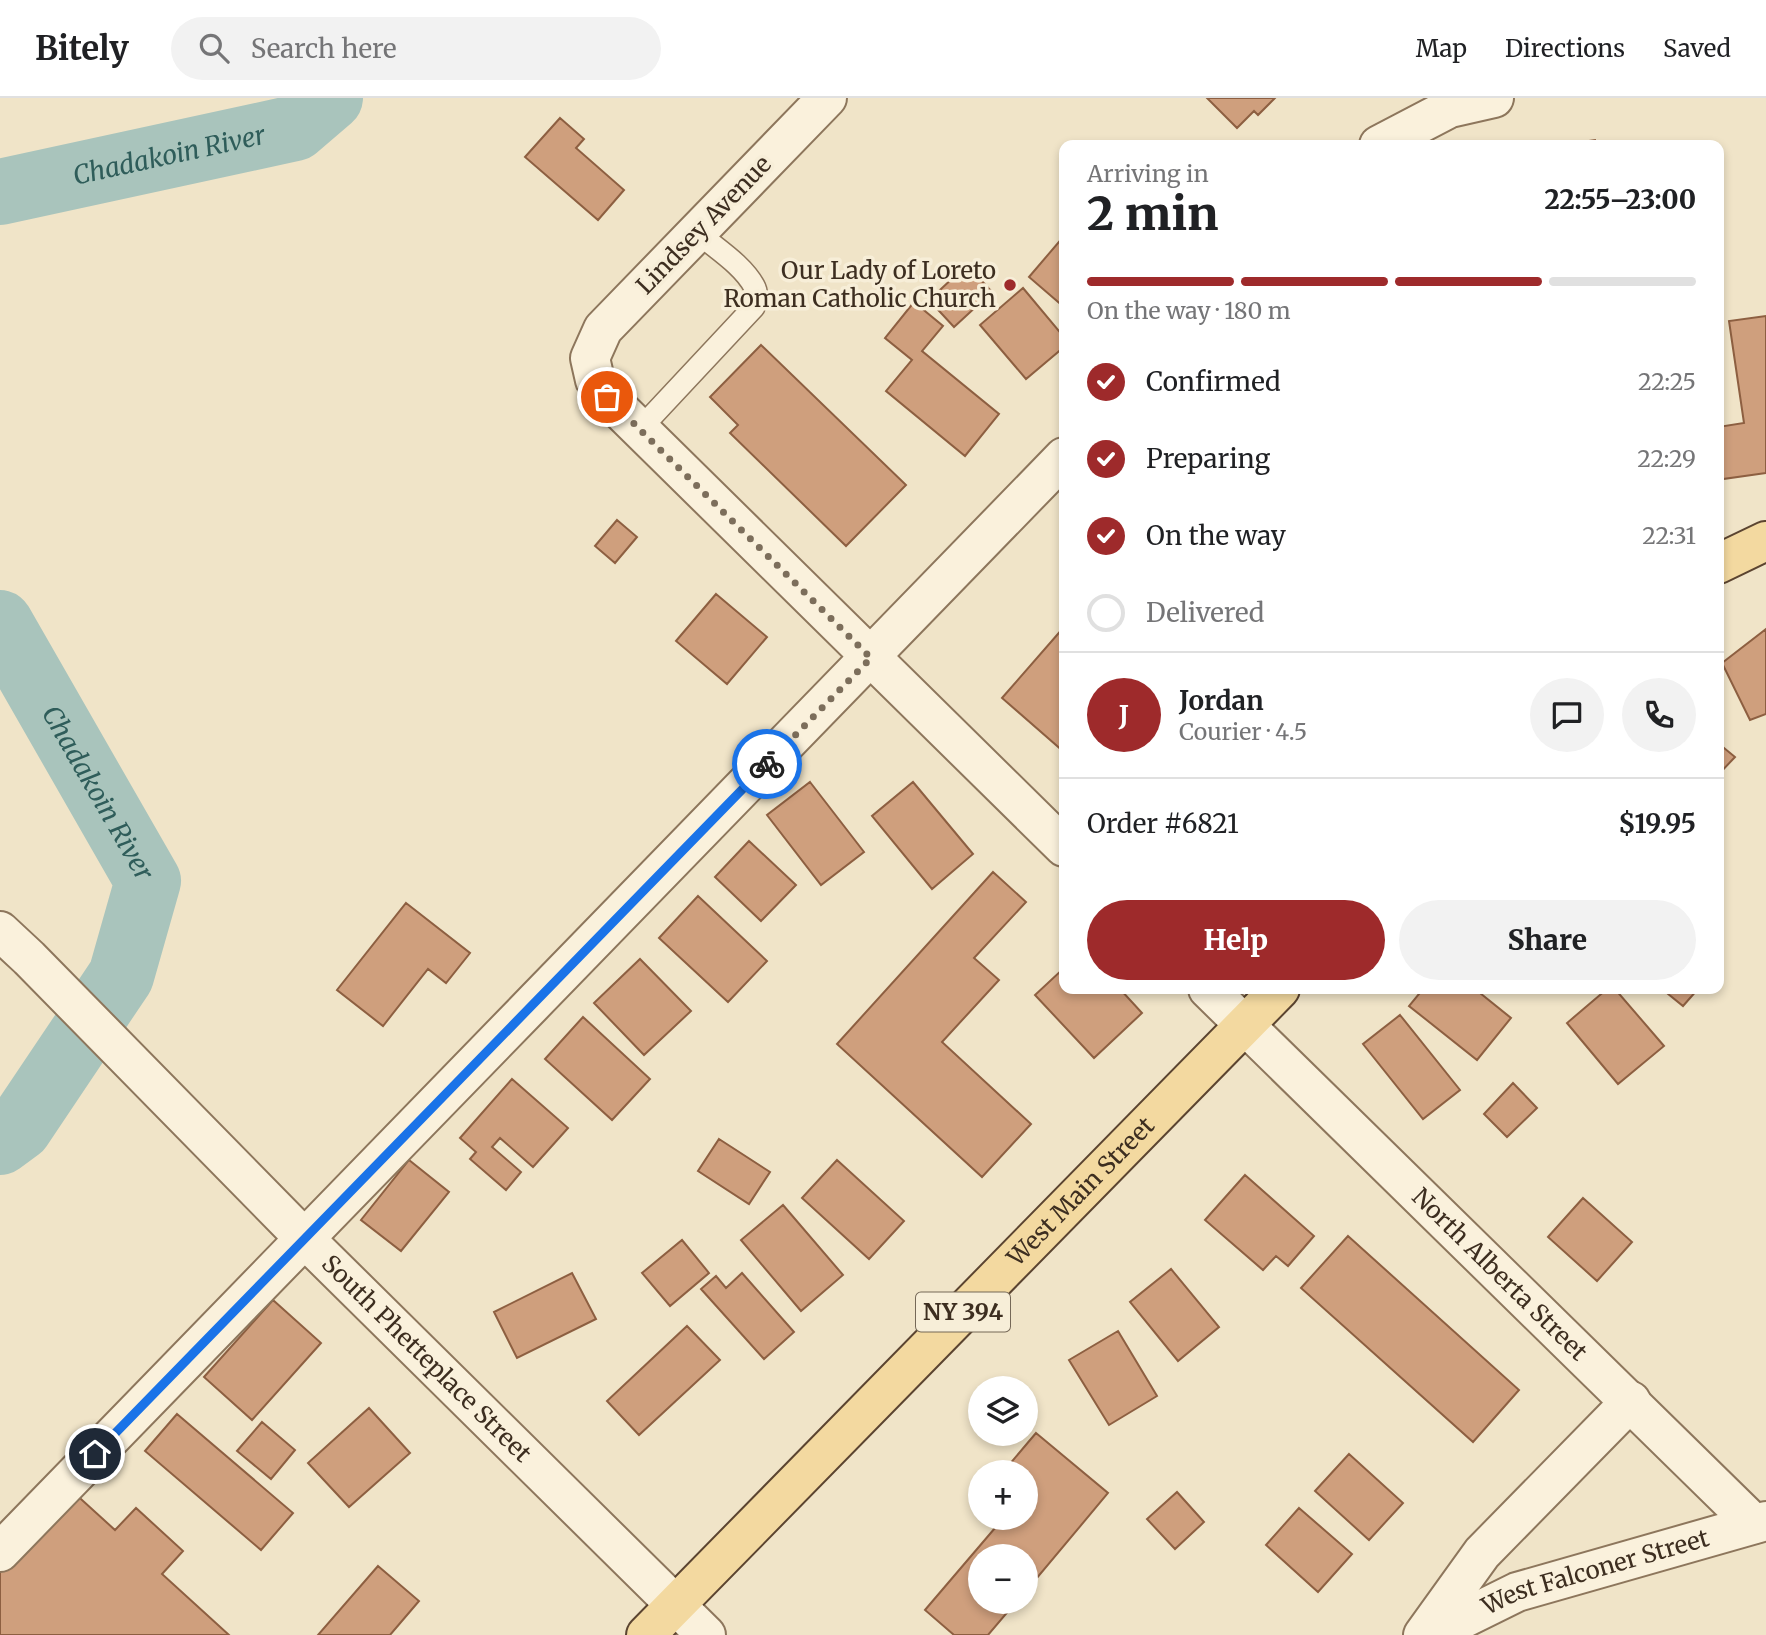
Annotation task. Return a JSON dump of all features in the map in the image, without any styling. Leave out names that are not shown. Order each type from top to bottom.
[{"type":"main road","points":[[1724,561],[1766,541]]},
{"type":"main road","name":"West Main Street","points":[[646,1635],[1275,994]]},
{"type":"street","name":"Lindsey Avenue","points":[[639,430],[607,397],[595,380],[590,358],[603,329],[827,98]]},
{"type":"street","points":[[1389,140],[1450,108],[1494,98]]},
{"type":"street","points":[[639,430],[1059,842]]},
{"type":"street","points":[[0,1552],[303,1237],[871,658],[1059,462]]},
{"type":"street","name":"South Phetteplace Street","points":[[0,932],[29,958],[303,1237],[706,1635]]},
{"type":"street","name":"North Alberta Street","points":[[1213,994],[1760,1523]]},
{"type":"street","points":[[1423,1635],[1482,1553],[1631,1401]]},
{"type":"street","name":"West Falconer Street","points":[[1430,1635],[1517,1592],[1760,1523]]},
{"type":"lane","points":[[639,430],[754,307],[757,296],[755,286],[741,270],[697,232]]},
{"type":"building","points":[[1207,98],[1275,98],[1258,115],[1254,111],[1237,128]]},
{"type":"building","points":[[560,118],[584,139],[576,148],[624,190],[598,220],[525,157]]},
{"type":"building","points":[[1059,242],[1059,303],[1029,277]]},
{"type":"building","points":[[967,265],[992,292],[954,327],[929,300]]},
{"type":"building","points":[[1023,288],[1059,331],[1059,351],[1026,379],[980,325]]},
{"type":"building","points":[[914,302],[943,326],[922,351],[999,414],[965,456],[886,391],[912,360],[885,338]]},
{"type":"building","points":[[1766,316],[1766,473],[1724,479],[1724,426],[1744,423],[1729,321]]},
{"type":"building","points":[[761,345],[906,485],[846,546],[730,433],[738,425],[710,397]]},
{"type":"building","points":[[617,520],[637,537],[615,563],[595,546]]},
{"type":"building","points":[[716,594],[767,637],[727,684],[676,641]]},
{"type":"building","points":[[1766,629],[1766,714],[1750,720],[1724,667],[1724,661]]},
{"type":"building","points":[[1059,633],[1059,748],[1002,698]]},
{"type":"building","points":[[1724,748],[1735,757],[1724,769]]},
{"type":"building","points":[[810,782],[864,852],[821,885],[767,815]]},
{"type":"building","points":[[913,782],[973,854],[932,889],[872,816]]},
{"type":"building","points":[[749,841],[796,885],[761,921],[715,877]]},
{"type":"building","points":[[993,872],[1026,902],[974,958],[999,980],[942,1042],[1031,1124],[982,1177],[837,1044]]},
{"type":"building","points":[[698,896],[767,961],[728,1002],[659,938]]},
{"type":"building","points":[[406,903],[470,953],[446,983],[428,969],[383,1026],[337,990]]},
{"type":"building","points":[[640,959],[691,1011],[644,1055],[594,1003]]},
{"type":"building","points":[[1059,973],[1059,994],[1125,994],[1142,1013],[1094,1058],[1035,995]]},
{"type":"building","points":[[1419,994],[1481,994],[1511,1018],[1477,1060],[1409,1006]]},
{"type":"building","points":[[1601,994],[1619,994],[1664,1046],[1618,1084],[1567,1023]]},
{"type":"building","points":[[1668,994],[1694,994],[1683,1006]]},
{"type":"building","points":[[1400,1015],[1460,1090],[1423,1119],[1363,1044]]},
{"type":"building","points":[[583,1017],[650,1079],[612,1120],[545,1059]]},
{"type":"building","points":[[512,1079],[568,1128],[533,1167],[500,1138],[492,1147],[521,1172],[506,1190],[470,1159],[476,1152],[460,1138]]},
{"type":"building","points":[[1513,1083],[1537,1108],[1507,1137],[1484,1114]]},
{"type":"building","points":[[719,1139],[770,1172],[749,1204],[698,1171]]},
{"type":"building","points":[[409,1160],[449,1192],[401,1251],[361,1220]]},
{"type":"building","points":[[837,1160],[904,1221],[869,1259],[802,1198]]},
{"type":"building","points":[[1245,1175],[1314,1236],[1288,1266],[1276,1256],[1263,1270],[1205,1220]]},
{"type":"building","points":[[1583,1198],[1632,1242],[1597,1281],[1548,1237]]},
{"type":"building","points":[[783,1205],[843,1275],[801,1311],[741,1240]]},
{"type":"building","points":[[1348,1236],[1519,1390],[1473,1442],[1301,1288]]},
{"type":"building","points":[[682,1240],[709,1273],[670,1306],[642,1273]]},
{"type":"building","points":[[1171,1269],[1219,1327],[1178,1361],[1130,1302]]},
{"type":"building","points":[[572,1273],[596,1319],[517,1358],[494,1312]]},
{"type":"building","points":[[742,1273],[794,1332],[764,1359],[701,1289],[716,1276],[726,1288]]},
{"type":"building","points":[[273,1300],[321,1343],[252,1420],[204,1377]]},
{"type":"building","points":[[687,1326],[720,1360],[639,1435],[607,1401]]},
{"type":"building","points":[[1118,1331],[1157,1396],[1109,1425],[1069,1360]]},
{"type":"building","points":[[369,1408],[410,1453],[349,1507],[308,1463]]},
{"type":"building","points":[[177,1414],[293,1513],[261,1550],[145,1451]]},
{"type":"building","points":[[262,1422],[295,1450],[271,1479],[237,1451]]},
{"type":"building","points":[[1038,1435],[1108,1493],[1038,1577],[1038,1544],[981,1544],[993,1530],[1038,1530],[1038,1460],[1013,1460],[1025,1446],[1038,1446]]},
{"type":"building","points":[[1349,1454],[1403,1503],[1369,1540],[1315,1491]]},
{"type":"building","points":[[71,1490],[115,1530],[136,1508],[183,1551],[162,1574],[229,1635],[0,1635],[0,1568]]},
{"type":"building","points":[[1177,1492],[1204,1522],[1175,1549],[1147,1519]]},
{"type":"building","points":[[1299,1508],[1352,1554],[1318,1592],[1266,1545]]},
{"type":"building","points":[[968,1560],[968,1614],[1006,1614],[988,1635],[954,1635],[925,1610]]},
{"type":"building","points":[[378,1566],[419,1601],[390,1635],[318,1635]]},
{"type":"waterway","name":"Chadakoin River","points":[[0,192],[295,128],[330,98]]},
{"type":"waterway","name":"Chadakoin River","points":[[0,623],[148,881],[121,976],[19,1128],[0,1142]]},
{"type":"way so far","points":[[607,397],[871,658],[767,764]]},
{"type":"place","name":"Our Lady of Loreto Roman Catholic Church","points":[[1010,285]]},
{"type":"route","points":[[95,1454],[767,764]]}]
